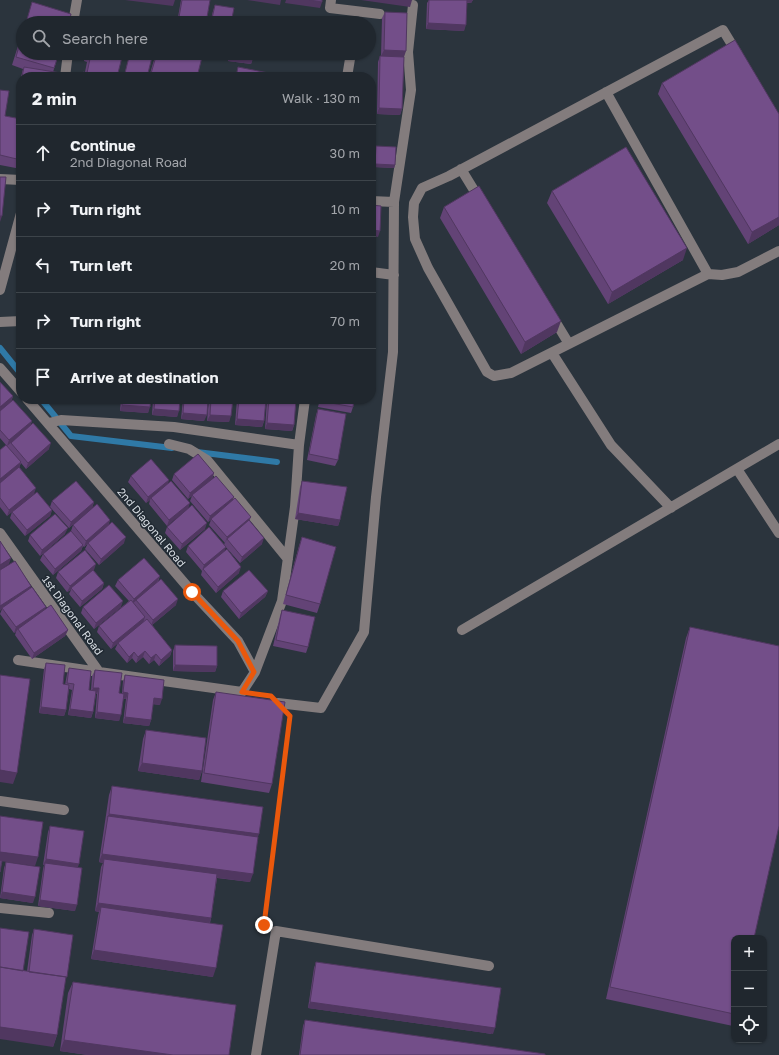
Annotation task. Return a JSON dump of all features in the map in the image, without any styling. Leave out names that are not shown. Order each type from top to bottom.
[{"type":"street","points":[[74,16],[77,0]]},
{"type":"street","points":[[332,0],[330,8],[380,14]]},
{"type":"street","points":[[278,703],[321,708],[364,632],[376,497],[393,352],[394,202],[411,90],[408,52],[413,5]]},
{"type":"street","points":[[743,63],[723,30],[461,169],[422,188],[414,203],[413,217],[415,239],[428,268],[486,372],[494,376],[511,373],[708,274],[722,275],[738,272],[779,250]]},
{"type":"street","points":[[65,72],[67,60]]},
{"type":"street","points":[[348,72],[350,60]]},
{"type":"street","points":[[606,92],[708,274]]},
{"type":"street","points":[[461,169],[486,210]]},
{"type":"street","points":[[0,179],[16,180]]},
{"type":"street","points":[[376,201],[394,202]]},
{"type":"street","points":[[0,290],[16,240]]},
{"type":"street","points":[[376,273],[394,275]]},
{"type":"street","points":[[549,311],[569,344]]},
{"type":"street","points":[[0,322],[16,320]]},
{"type":"street","points":[[552,353],[611,445],[670,508]]},
{"type":"street","points":[[0,368],[16,386]]},
{"type":"street","name":"2nd Diagonal Road","points":[[32,404],[192,592],[238,641],[254,672]]},
{"type":"street","points":[[254,672],[282,601],[295,507],[299,445],[304,404]]},
{"type":"street","points":[[49,424],[61,420],[174,427],[299,445]]},
{"type":"street","points":[[169,444],[189,449],[208,460],[288,559]]},
{"type":"street","points":[[462,630],[779,444]]},
{"type":"street","points":[[737,469],[779,533]]},
{"type":"street","name":"1st Diagonal Road","points":[[0,533],[99,672],[242,692],[254,672]]},
{"type":"street","points":[[18,660],[99,672]]},
{"type":"street","points":[[0,801],[64,810]]},
{"type":"street","points":[[0,908],[48,912]]},
{"type":"street","points":[[256,1055],[276,932],[489,966]]},
{"type":"path","points":[[276,932],[264,925],[290,716],[278,703]]},
{"type":"building","points":[[182,0],[210,0],[207,16],[179,16]]},
{"type":"building","points":[[309,0],[322,0],[322,2]]},
{"type":"building","points":[[429,0],[467,0],[466,25],[428,23]]},
{"type":"building","points":[[32,2],[71,14],[71,16],[28,16]]},
{"type":"building","points":[[215,5],[234,8],[232,16],[213,16]]},
{"type":"building","points":[[385,12],[407,13],[406,51],[384,50]]},
{"type":"building","points":[[735,40],[779,114],[779,217],[752,232],[662,83]]},
{"type":"building","points":[[380,56],[404,57],[402,109],[379,108]]},
{"type":"building","points":[[26,60],[57,60],[54,68]]},
{"type":"building","points":[[90,60],[121,60],[118,72],[87,72]]},
{"type":"building","points":[[128,60],[151,60],[148,72],[125,72]]},
{"type":"building","points":[[155,60],[201,60],[198,72],[151,72]]},
{"type":"building","points":[[24,67],[55,72],[23,72]]},
{"type":"building","points":[[238,67],[264,72],[237,72]]},
{"type":"building","points":[[0,90],[9,91],[5,116],[16,118],[16,159],[0,155]]},
{"type":"building","points":[[376,146],[396,147],[395,165],[376,164]]},
{"type":"building","points":[[626,147],[687,248],[612,292],[552,191]]},
{"type":"building","points":[[0,177],[6,177],[2,216],[0,216]]},
{"type":"building","points":[[479,186],[561,321],[525,342],[444,207]]},
{"type":"building","points":[[376,206],[381,206],[380,231],[376,231]]},
{"type":"building","points":[[0,382],[13,396],[0,407]]},
{"type":"building","points":[[13,400],[32,421],[9,440],[0,430],[0,411]]},
{"type":"building","points":[[122,404],[150,404],[150,407]]},
{"type":"building","points":[[154,404],[180,404],[179,411],[154,409]]},
{"type":"building","points":[[184,404],[208,404],[207,415],[183,413]]},
{"type":"building","points":[[211,404],[232,404],[231,416],[210,415]]},
{"type":"building","points":[[238,404],[266,404],[264,421],[237,419]]},
{"type":"building","points":[[269,404],[296,404],[294,425],[267,423]]},
{"type":"building","points":[[336,404],[353,404],[353,407]]},
{"type":"building","points":[[318,409],[346,414],[338,460],[309,454]]},
{"type":"building","points":[[33,423],[51,443],[28,463],[11,443]]},
{"type":"building","points":[[6,445],[21,462],[0,479],[0,450]]},
{"type":"building","points":[[198,454],[214,473],[190,493],[174,474]]},
{"type":"building","points":[[151,459],[169,480],[148,497],[131,476]]},
{"type":"building","points":[[19,467],[36,488],[9,510],[0,498],[0,483]]},
{"type":"building","points":[[216,476],[234,497],[210,516],[192,495]]},
{"type":"building","points":[[76,481],[94,502],[71,522],[52,501]]},
{"type":"building","points":[[171,481],[190,503],[169,520],[151,498]]},
{"type":"building","points":[[302,481],[347,487],[340,520],[298,513]]},
{"type":"building","points":[[37,492],[52,510],[27,530],[12,512]]},
{"type":"building","points":[[235,498],[251,517],[227,537],[211,519]]},
{"type":"building","points":[[97,504],[110,520],[86,541],[73,525]]},
{"type":"building","points":[[192,505],[207,523],[182,544],[167,527]]},
{"type":"building","points":[[55,514],[68,528],[42,550],[30,535]]},
{"type":"building","points":[[249,520],[264,538],[242,557],[227,539]]},
{"type":"building","points":[[112,522],[126,537],[101,559],[88,543]]},
{"type":"building","points":[[209,527],[226,547],[204,565],[188,546]]},
{"type":"building","points":[[71,531],[83,545],[55,569],[43,554]]},
{"type":"building","points":[[302,537],[336,547],[320,604],[286,595]]},
{"type":"building","points":[[0,541],[11,558],[0,565]]},
{"type":"building","points":[[227,549],[241,567],[218,587],[203,569]]},
{"type":"building","points":[[85,550],[96,564],[70,586],[58,572]]},
{"type":"building","points":[[144,558],[160,576],[134,599],[118,580]]},
{"type":"building","points":[[15,561],[31,586],[0,606],[0,570]]},
{"type":"building","points":[[93,570],[104,583],[82,601],[71,588]]},
{"type":"building","points":[[249,570],[268,591],[241,613],[223,591]]},
{"type":"building","points":[[161,579],[178,599],[153,620],[136,600]]},
{"type":"building","points":[[109,585],[123,601],[96,623],[83,607]]},
{"type":"building","points":[[32,587],[46,607],[16,627],[2,608]]},
{"type":"building","points":[[131,600],[145,617],[113,643],[99,626]]},
{"type":"building","points":[[51,605],[68,630],[34,653],[18,629]]},
{"type":"building","points":[[282,610],[315,617],[308,647],[276,640]]},
{"type":"building","points":[[147,619],[172,650],[161,660],[156,654],[151,658],[145,651],[138,657],[134,652],[129,657],[118,643]]},
{"type":"building","points":[[690,627],[779,646],[779,826],[755,935],[731,935],[731,1013],[610,987]]},
{"type":"building","points":[[175,645],[217,646],[217,666],[175,665]]},
{"type":"building","points":[[46,663],[65,665],[63,684],[69,685],[66,710],[41,707]]},
{"type":"building","points":[[69,668],[91,671],[89,690],[96,691],[93,712],[70,709],[74,684],[67,683]]},
{"type":"building","points":[[95,670],[122,673],[119,693],[124,694],[121,715],[97,712],[99,688],[93,688]]},
{"type":"building","points":[[0,675],[30,679],[17,773],[0,770]]},
{"type":"building","points":[[125,675],[164,680],[162,699],[154,698],[151,720],[125,717],[128,693],[123,692]]},
{"type":"building","points":[[216,692],[285,702],[272,784],[204,773]]},
{"type":"building","points":[[146,730],[206,738],[202,771],[142,763]]},
{"type":"building","points":[[112,786],[263,807],[259,834],[109,814]]},
{"type":"building","points":[[0,816],[43,822],[38,857],[0,852]]},
{"type":"building","points":[[108,816],[258,837],[253,874],[102,854]]},
{"type":"building","points":[[50,826],[84,831],[79,864],[46,859]]},
{"type":"building","points":[[104,859],[217,874],[211,918],[98,903]]},
{"type":"building","points":[[0,860],[2,861],[0,872]]},
{"type":"building","points":[[6,862],[40,867],[35,897],[2,892]]},
{"type":"building","points":[[45,863],[82,868],[77,905],[40,900]]},
{"type":"building","points":[[101,907],[223,925],[216,968],[94,950]]},
{"type":"building","points":[[0,928],[29,932],[23,971],[0,967]]},
{"type":"building","points":[[34,929],[73,935],[67,977],[29,972]]},
{"type":"building","points":[[316,962],[501,988],[495,1028],[310,1002]]},
{"type":"building","points":[[0,967],[66,977],[57,1035],[0,1027]]},
{"type":"building","points":[[73,982],[236,1005],[229,1055],[173,1055],[64,1040]]},
{"type":"building","points":[[305,1020],[545,1054],[545,1055],[300,1055]]},
{"type":"waterway","points":[[0,348],[16,368]]},
{"type":"waterway","points":[[45,404],[71,436],[172,448]]},
{"type":"waterway","points":[[197,452],[277,462]]},
{"type":"route","points":[[192,592],[238,641],[254,672],[242,692],[271,696],[290,716],[264,925]]}]
